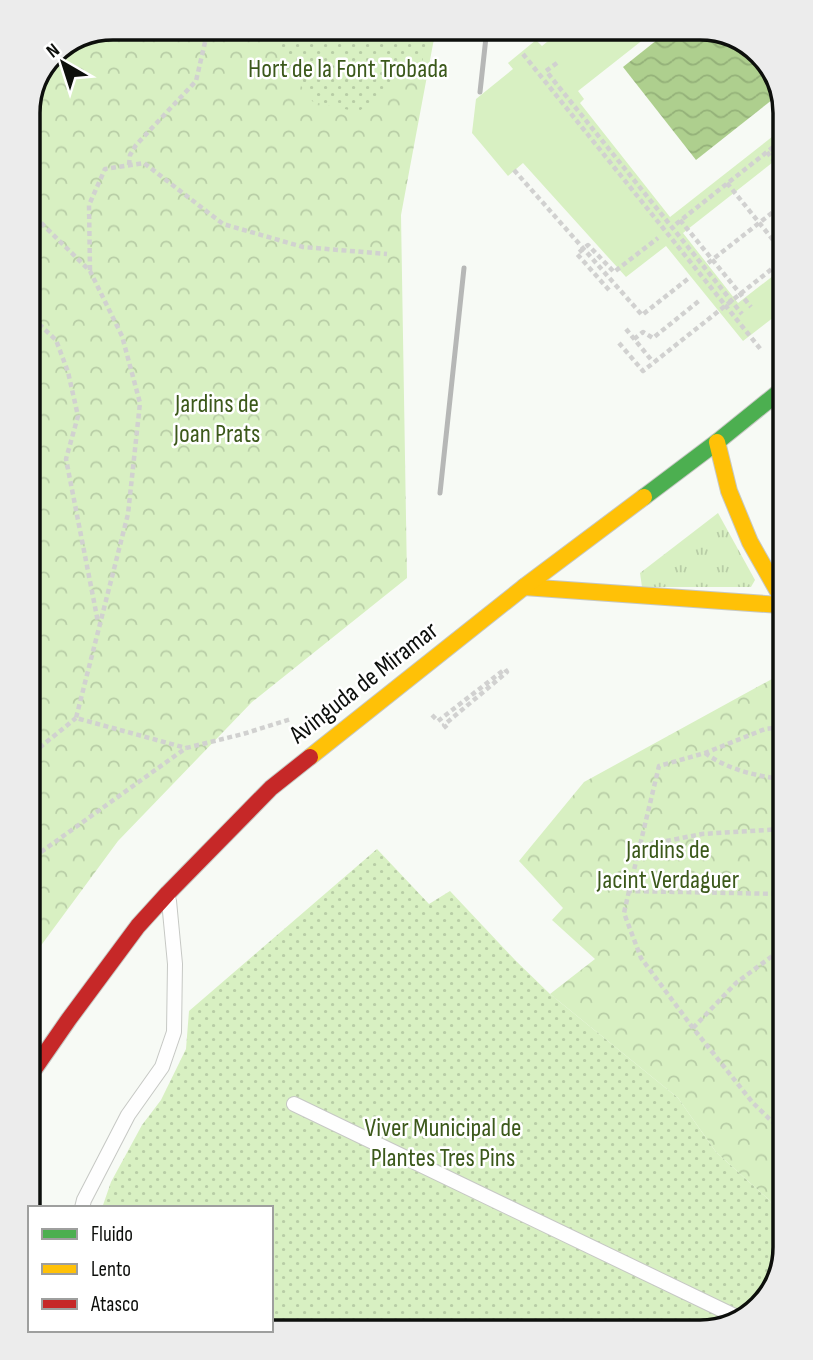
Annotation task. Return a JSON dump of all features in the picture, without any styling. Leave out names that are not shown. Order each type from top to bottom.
[{"type":"street","name":"Avinguda de Miramar","points":[[40,1061],[130,936],[168,893],[271,788],[524,587],[773,397]]},
{"type":"street","points":[[717,442],[729,491],[750,542],[773,583]]},
{"type":"street","points":[[524,587],[773,605]]},
{"type":"lane","points":[[83,1206],[128,1115],[162,1067],[174,1032],[175,964],[168,893]]},
{"type":"lane","points":[[294,1104],[729,1313]]},
{"type":"path","points":[[129,165],[130,155],[136,145],[196,81],[206,40]]},
{"type":"path","points":[[523,54],[762,351]]},
{"type":"path","points":[[557,62],[546,71],[741,314]]},
{"type":"path","points":[[751,307],[678,222],[773,147]]},
{"type":"path","points":[[766,152],[773,160]]},
{"type":"path","points":[[90,271],[89,205],[105,169],[144,163],[223,224],[303,247],[387,254]]},
{"type":"path","points":[[514,170],[642,315],[688,278]]},
{"type":"path","points":[[727,183],[773,240]]},
{"type":"path","points":[[710,261],[773,212]]},
{"type":"path","points":[[40,222],[90,271],[122,336],[140,403],[128,514],[76,718],[40,747]]},
{"type":"path","points":[[609,290],[577,254],[589,245],[614,272],[658,238]]},
{"type":"path","points":[[619,343],[643,371],[773,268]]},
{"type":"path","points":[[634,339],[643,332],[653,338],[700,300]]},
{"type":"path","points":[[40,326],[57,340],[78,416],[66,459],[99,626]]},
{"type":"path","points":[[626,329],[653,362]]},
{"type":"path","points":[[432,715],[438,720],[505,669],[508,672],[444,725],[449,731]]},
{"type":"path","points":[[76,718],[186,748]]},
{"type":"path","points":[[40,853],[186,748],[291,719]]},
{"type":"path","points":[[773,728],[705,753],[659,766],[624,913],[641,958],[753,1103],[773,1122]]},
{"type":"path","points":[[705,753],[717,762],[758,776],[773,778]]},
{"type":"path","points":[[640,846],[702,834],[773,830]]},
{"type":"path","points":[[629,891],[773,894]]},
{"type":"path","points":[[693,1028],[736,983],[773,955]]},
{"type":"green space","name":"Jardins de Joan Prats","points":[[114,40],[434,40],[401,215],[407,578],[252,702],[118,841],[40,947],[40,109],[46,85],[62,62],[73,53],[85,46]]},
{"type":"green space","name":"Hort de la Font Trobada","points":[[272,40],[427,40],[422,63],[358,112],[313,102]]},
{"type":"green space","points":[[536,40],[542,46],[549,40],[643,40],[578,91],[584,99],[580,103],[670,217],[773,136],[773,162],[683,233],[738,303],[773,276],[773,318],[743,341],[666,246],[626,277],[523,163],[508,176],[472,133],[476,99],[513,69],[508,63]]},
{"type":"green space","points":[[718,513],[755,580],[751,587],[642,587],[640,573]]},
{"type":"green space","name":"Jardins de Jacint Verdaguer","points":[[773,678],[773,1205],[716,1152],[678,1098],[550,994],[595,959],[552,920],[563,908],[519,861],[584,782]]},
{"type":"green space","name":"Viver Municipal de Plantes Tres Pins","points":[[377,849],[429,904],[450,891],[550,994],[678,1098],[716,1152],[773,1205],[773,1246],[767,1275],[758,1291],[744,1305],[718,1317],[699,1320],[273,1320],[273,1206],[103,1206],[111,1182],[142,1125],[161,1100],[186,1049],[189,1011]]},
{"type":"water","points":[[657,40],[704,40],[723,44],[755,65],[765,81],[771,101],[696,160],[623,67]]},
{"type":"railway","points":[[480,92],[486,40]]},
{"type":"railway","points":[[440,493],[464,268]]},
{"type":"traffic: fast","points":[[644,497],[773,397]]},
{"type":"traffic: slow","points":[[717,442],[729,491],[750,542],[773,583]]},
{"type":"traffic: slow","points":[[310,757],[524,587],[644,497]]},
{"type":"traffic: slow","points":[[524,587],[773,605]]},
{"type":"traffic: jam","points":[[40,1061],[138,926],[271,788],[310,757]]}]
